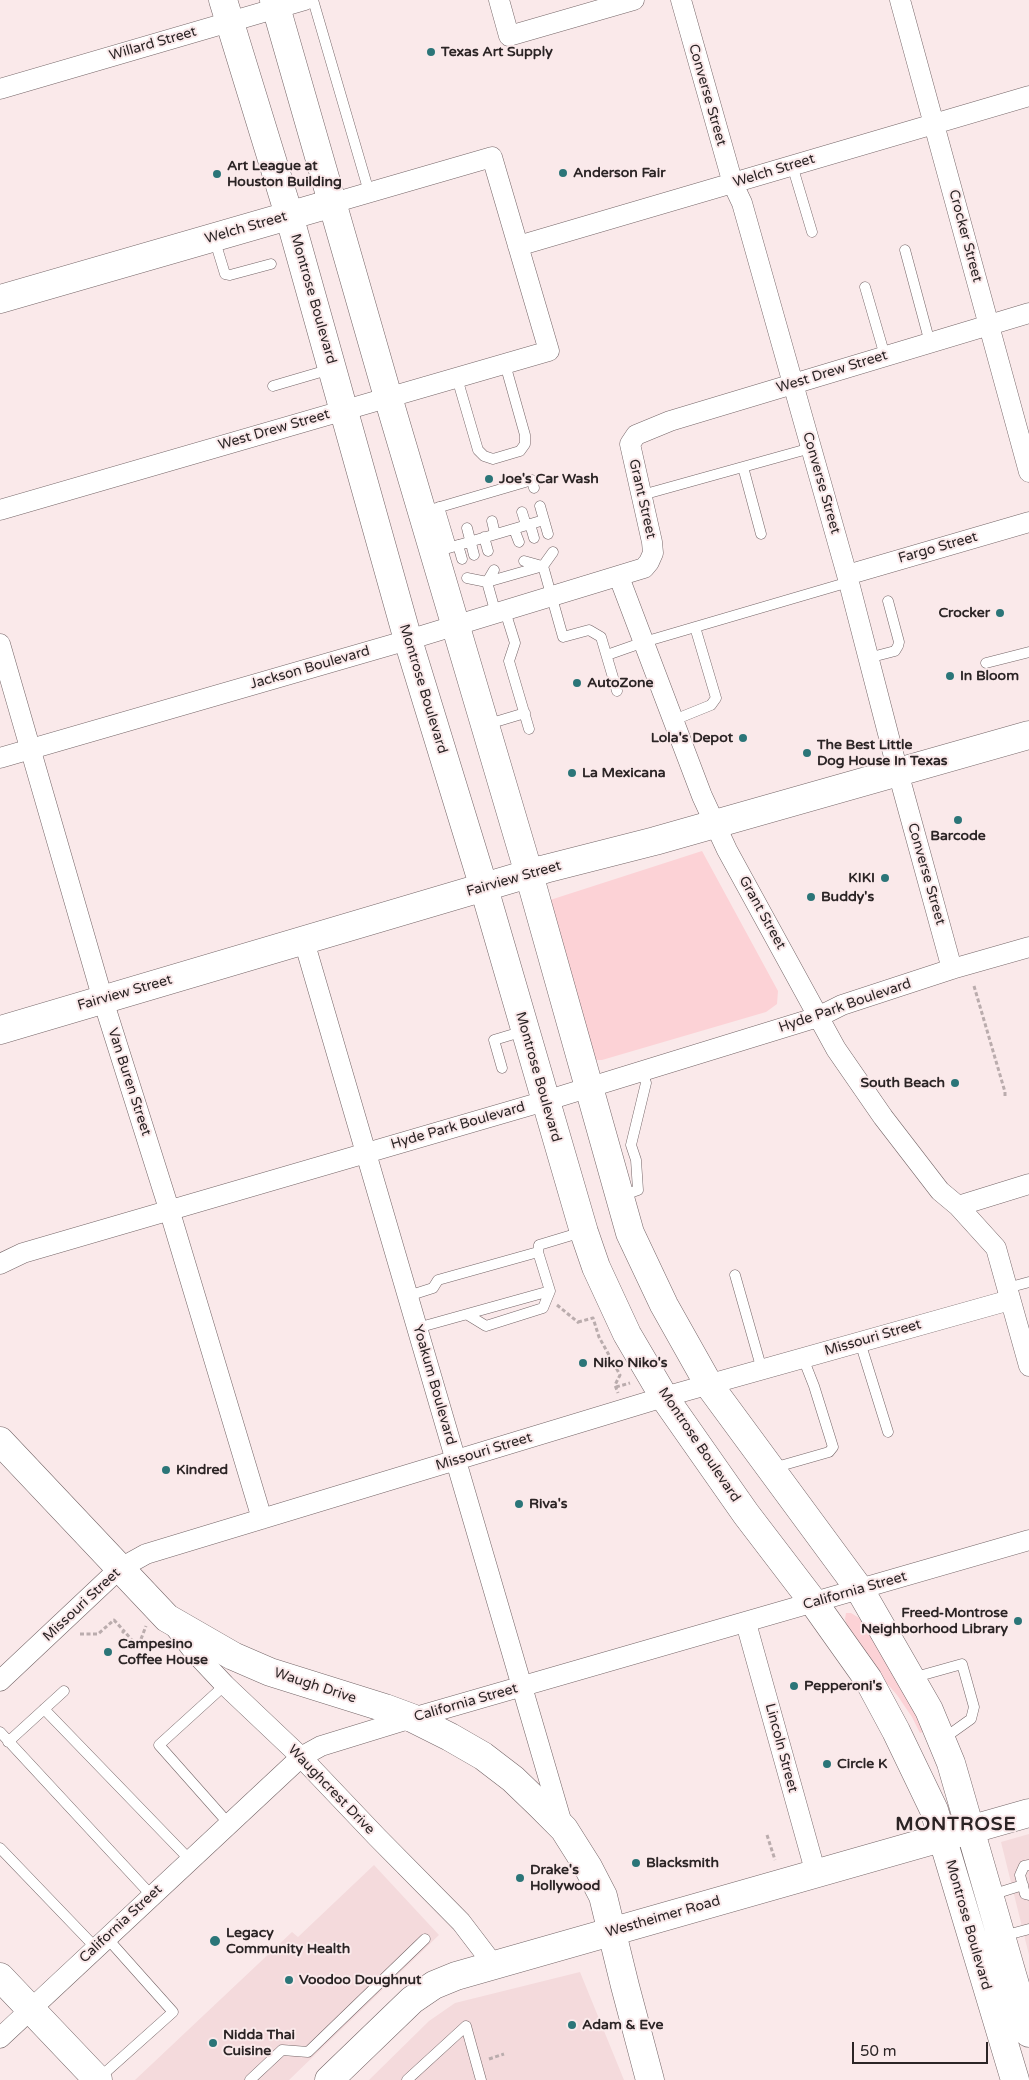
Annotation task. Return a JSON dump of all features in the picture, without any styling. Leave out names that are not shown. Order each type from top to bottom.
[{"type":"main road","points":[[276,4],[388,397],[431,510],[448,548],[455,626],[530,874],[589,1087],[619,1148],[620,1196],[630,1233],[664,1305],[709,1385],[860,1590],[929,1710],[951,1763],[972,1829],[1002,1936],[1024,1997],[1029,2033]]},
{"type":"main road","name":"Montrose Boulevard","points":[[226,11],[289,215],[408,640],[484,888],[584,1232],[596,1267],[627,1334],[664,1397],[746,1514],[814,1603],[868,1679],[896,1731],[934,1810],[1015,2080]]},
{"type":"main road","name":"Welch Street","points":[[0,299],[333,203]]},
{"type":"main road","name":"Fairview Street","points":[[0,1030],[530,874],[655,841],[1029,735]]},
{"type":"main road","name":"Waugh Drive","points":[[0,1441],[119,1569],[157,1622],[270,1672],[412,1718],[482,1756],[513,1779],[564,1829],[588,1866],[603,1896],[613,1931]]},
{"type":"main road","name":"Westheimer Road","points":[[329,2080],[412,2000],[434,1985],[493,1964],[1029,1813]]},
{"type":"main road","points":[[613,1931],[622,1977],[650,2080]]},
{"type":"main road","points":[[0,1977],[98,2080]]},
{"type":"street","name":"Willard Street","points":[[0,89],[226,11],[305,0]]},
{"type":"street","points":[[499,0],[509,36],[634,0]]},
{"type":"street","name":"Converse Street","points":[[681,0],[732,184],[742,203],[848,578],[898,772],[952,969]]},
{"type":"street","name":"Crocker Street","points":[[900,0],[1029,472]]},
{"type":"street","name":"Welch Street","points":[[333,203],[492,157],[518,246],[1029,96]]},
{"type":"street","name":"West Drew Street","points":[[0,510],[549,351],[518,246]]},
{"type":"street","name":"West Drew Street","points":[[636,435],[670,420],[1029,313]]},
{"type":"street","name":"Grant Street","points":[[636,435],[630,444],[653,553],[650,562],[644,568],[619,577],[702,796],[836,1049],[883,1116],[940,1191],[958,1206],[996,1248],[1029,1366]]},
{"type":"street","name":"Fargo Street","points":[[848,578],[1029,522]]},
{"type":"street","name":"Jackson Boulevard","points":[[0,758],[619,577]]},
{"type":"street","name":"Van Buren Street","points":[[0,644],[32,748],[103,1000],[169,1209],[262,1519]]},
{"type":"street","name":"Yoakum Boulevard","points":[[304,941],[564,1829]]},
{"type":"street","name":"Hyde Park Boulevard","points":[[0,1264],[23,1253],[546,1100],[818,1017],[842,1006],[952,969],[1029,947]]},
{"type":"street","points":[[958,1206],[1029,1184]]},
{"type":"street","name":"Missouri Street","points":[[0,1681],[119,1569],[146,1554],[664,1397],[860,1342],[1008,1294]]},
{"type":"street","name":"California Street","points":[[0,2038],[302,1757],[329,1743],[1029,1540]]},
{"type":"street","name":"Waughcrest Drive","points":[[157,1622],[194,1652],[225,1685],[302,1757],[461,1922],[493,1964]]},
{"type":"street","name":"Lincoln Street","points":[[746,1623],[816,1874]]},
{"type":"lane","points":[[313,0],[369,192]]},
{"type":"lane","points":[[792,165],[812,232]]},
{"type":"lane","points":[[214,237],[225,274],[230,275],[271,264]]},
{"type":"lane","points":[[905,250],[930,343]]},
{"type":"lane","points":[[865,287],[885,356]]},
{"type":"lane","points":[[457,378],[478,450],[484,456],[493,459],[520,451],[525,444],[525,436],[505,364]]},
{"type":"lane","points":[[273,386],[332,368]]},
{"type":"lane","points":[[642,495],[811,448]]},
{"type":"lane","points":[[743,467],[761,534]]},
{"type":"lane","points":[[431,510],[460,506],[515,489],[532,480],[534,488]]},
{"type":"lane","points":[[540,506],[548,534]]},
{"type":"lane","points":[[522,512],[534,538]]},
{"type":"lane","points":[[448,548],[544,520]]},
{"type":"lane","points":[[492,521],[495,534]]},
{"type":"lane","points":[[467,528],[474,555]]},
{"type":"lane","points":[[514,529],[518,542]]},
{"type":"lane","points":[[484,537],[488,551]]},
{"type":"lane","points":[[448,548],[462,559]]},
{"type":"lane","points":[[467,578],[487,582],[541,561],[553,552]]},
{"type":"lane","points":[[524,561],[541,561]]},
{"type":"lane","points":[[541,561],[563,637],[589,630],[601,637],[617,691]]},
{"type":"lane","points":[[487,582],[494,570]]},
{"type":"lane","points":[[480,574],[487,582],[515,643],[509,661],[529,729]]},
{"type":"lane","points":[[607,655],[848,578]]},
{"type":"lane","points":[[868,658],[895,651],[898,646],[899,642],[888,601]]},
{"type":"lane","points":[[674,720],[711,705],[716,698],[695,627]]},
{"type":"lane","points":[[986,663],[1029,652]]},
{"type":"lane","points":[[485,725],[525,713]]},
{"type":"lane","points":[[502,1068],[494,1040],[525,1031]]},
{"type":"lane","points":[[619,1148],[646,1083],[642,1071]]},
{"type":"lane","points":[[468,1314],[486,1326],[542,1308],[550,1291],[538,1252],[539,1245],[584,1232]]},
{"type":"lane","points":[[408,1296],[433,1288],[438,1280],[538,1252]]},
{"type":"lane","points":[[735,1275],[762,1370]]},
{"type":"lane","points":[[1008,1294],[1029,1282]]},
{"type":"lane","points":[[417,1328],[550,1291]]},
{"type":"lane","points":[[860,1342],[888,1432]]},
{"type":"lane","points":[[771,1469],[829,1452],[833,1447],[803,1358]]},
{"type":"lane","points":[[911,1678],[962,1664],[974,1707],[971,1719],[942,1740]]},
{"type":"lane","points":[[225,1685],[159,1745],[229,1824]]},
{"type":"lane","points":[[8,1742],[64,1691]]},
{"type":"lane","points":[[44,1709],[190,1860]]},
{"type":"lane","points":[[0,1732],[152,1896]]},
{"type":"lane","points":[[0,1848],[174,2012],[98,2080]]},
{"type":"lane","points":[[1029,1864],[1024,1866],[1020,1875],[1025,1894],[1029,1895]]},
{"type":"lane","points":[[990,1895],[1023,1885]]},
{"type":"lane","points":[[1002,1936],[1029,1929]]},
{"type":"lane","points":[[250,2080],[282,2050],[308,2052],[425,1939]]},
{"type":"lane","points":[[407,2080],[466,2026],[481,2080]]},
{"type":"path","points":[[974,986],[1005,1092],[1004,1096]]},
{"type":"path","points":[[550,1291],[558,1307],[579,1323],[593,1318],[599,1338],[620,1375],[615,1385],[618,1396]]},
{"type":"path","points":[[616,1387],[636,1380]]},
{"type":"path","points":[[80,1634],[98,1634],[114,1620],[138,1647],[157,1622]]},
{"type":"path","points":[[767,1835],[775,1860]]},
{"type":"shaded area","points":[[702,851],[778,991],[777,1004],[766,1012],[602,1060],[592,1060],[547,901]]},
{"type":"shaded area","points":[[846,1613],[851,1613],[864,1621],[928,1730],[920,1733],[897,1695],[877,1672],[849,1633],[845,1619]]},
{"type":"shaded area","points":[[1029,1834],[1029,1955],[1001,1842]]},
{"type":"shaded area","points":[[374,1865],[439,1935],[289,2080],[135,2080],[292,1932],[298,1937]]},
{"type":"shaded area","points":[[580,1972],[624,2080],[369,2080],[429,2021],[455,2003]]},
{"type":"place","name":"Texas Art Supply","points":[[431,52]]},
{"type":"place","name":"Anderson Fair","points":[[563,173]]},
{"type":"place","name":"Art League at Houston Building","points":[[217,174]]},
{"type":"place","name":"Joe's Car Wash","points":[[489,479]]},
{"type":"place","name":"Crocker","points":[[1000,613]]},
{"type":"place","name":"In Bloom","points":[[950,676]]},
{"type":"place","name":"AutoZone","points":[[577,683]]},
{"type":"place","name":"Lola's Depot","points":[[743,738]]},
{"type":"place","name":"The Best Little Dog House In Texas","points":[[807,753]]},
{"type":"place","name":"La Mexicana","points":[[572,773]]},
{"type":"place","name":"Barcode","points":[[958,820]]},
{"type":"place","name":"KIKI","points":[[885,878]]},
{"type":"place","name":"Buddy's","points":[[811,897]]},
{"type":"place","name":"South Beach","points":[[955,1083]]},
{"type":"place","name":"Niko Niko's","points":[[583,1363]]},
{"type":"place","name":"Kindred","points":[[166,1470]]},
{"type":"place","name":"Riva's","points":[[519,1504]]},
{"type":"place","name":"Freed-Montrose Neighborhood Library","points":[[1018,1621]]},
{"type":"place","name":"Campesino Coffee House","points":[[108,1652]]},
{"type":"place","name":"Pepperoni's","points":[[794,1686]]},
{"type":"place","name":"Circle K","points":[[827,1764]]},
{"type":"place","name":"Blacksmith","points":[[636,1863]]},
{"type":"place","name":"Drake's Hollywood","points":[[520,1878]]},
{"type":"place","name":"Legacy Community Health","points":[[215,1941]]},
{"type":"place","name":"Voodoo Doughnut","points":[[289,1980]]},
{"type":"place","name":"Adam & Eve","points":[[572,2025]]},
{"type":"place","name":"Nidda Thai Cuisine","points":[[213,2043]]},
{"type":"district","name":"MONTROSE","points":[[956,1825]]}]
